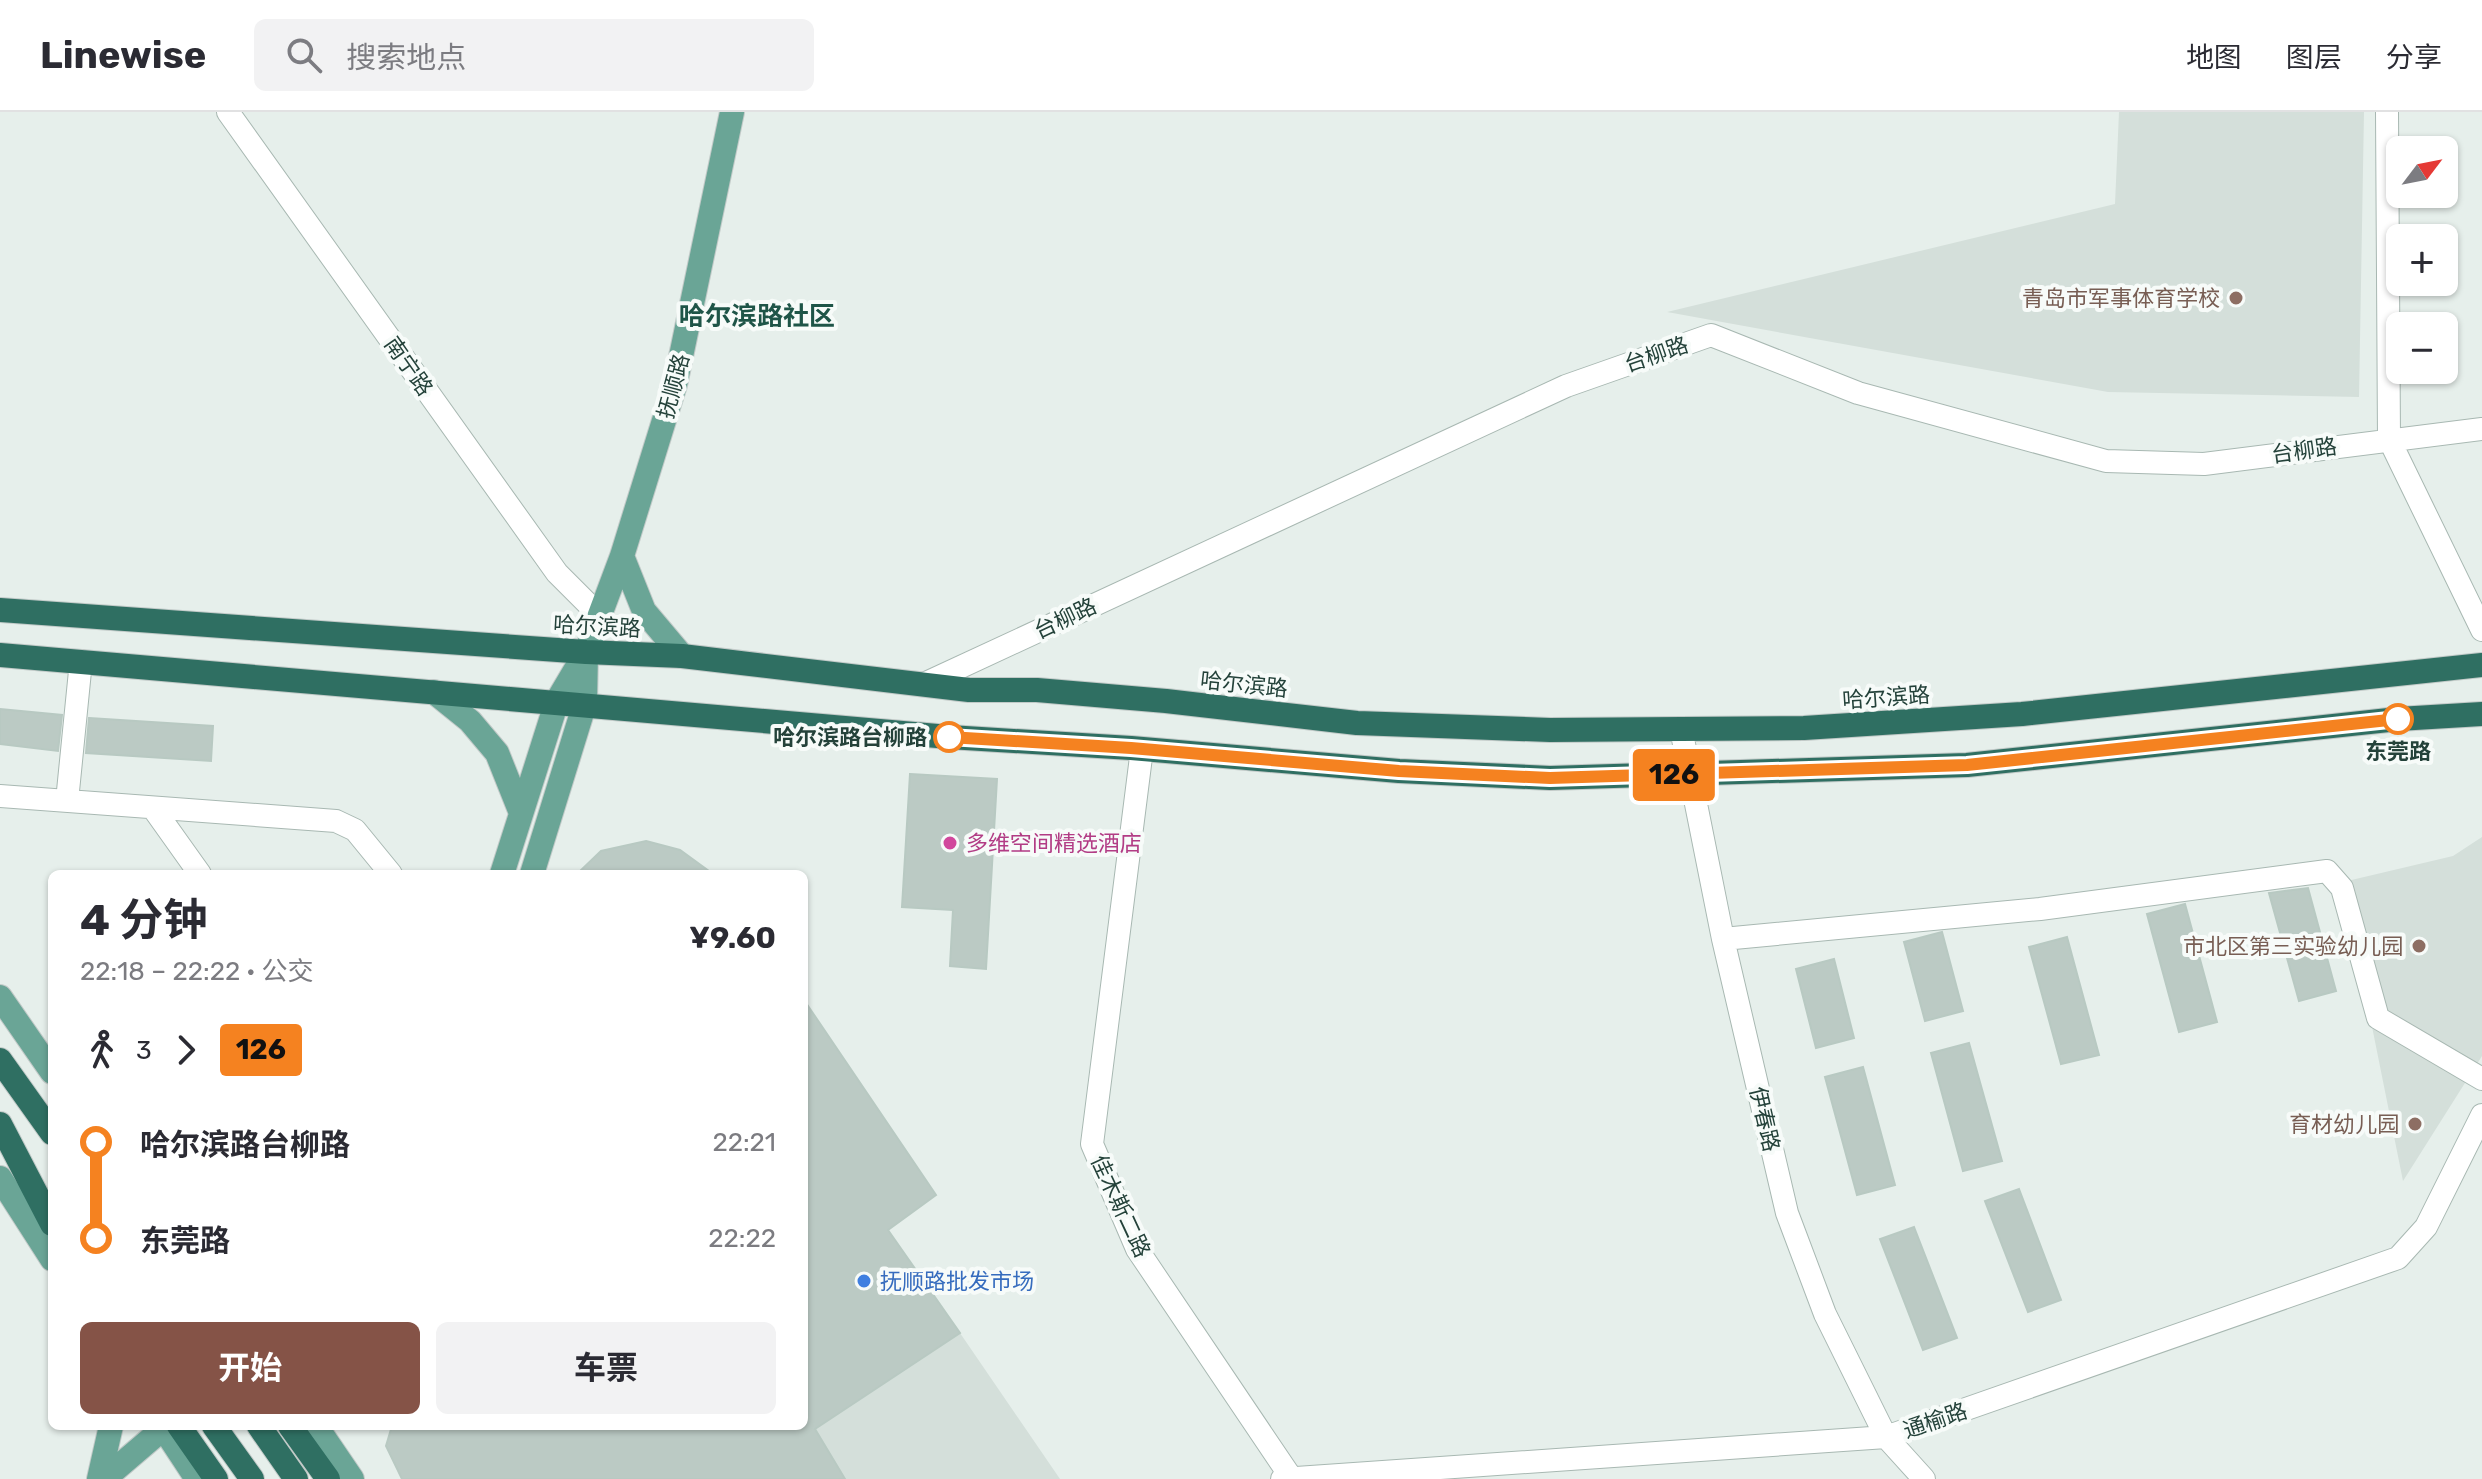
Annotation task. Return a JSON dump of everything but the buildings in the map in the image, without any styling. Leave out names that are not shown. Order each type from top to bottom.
[{"type":"highway","name":"哈尔滨路","points":[[0,610],[586,652],[682,656],[924,684],[1166,701],[1357,723],[1550,730],[1804,728],[2022,714],[2482,665]]},
{"type":"highway","points":[[0,655],[585,703],[949,737],[1142,749],[1399,771],[1550,778],[1967,765],[2398,719],[2482,714]]},
{"type":"highway","points":[[0,1060],[48,1127]]},
{"type":"highway","points":[[26,1097],[48,1120]]},
{"type":"highway","points":[[0,1123],[48,1190]]},
{"type":"highway","points":[[0,1123],[48,1216]]},
{"type":"highway","points":[[172,1430],[216,1479]]},
{"type":"highway","points":[[217,1430],[252,1479]]},
{"type":"highway","points":[[262,1430],[296,1479]]},
{"type":"highway","points":[[293,1430],[328,1479]]},
{"type":"main road","name":"抚顺路","points":[[503,870],[557,701],[586,652],[622,556],[675,385],[732,112]]},
{"type":"main road","points":[[622,556],[644,611],[682,656]]},
{"type":"main road","name":"抚顺路","points":[[533,870],[585,703],[586,652]]},
{"type":"main road","points":[[434,692],[470,721],[497,753],[521,813]]},
{"type":"main road","points":[[0,997],[48,1066]]},
{"type":"main road","points":[[0,1178],[48,1253]]},
{"type":"main road","points":[[102,1479],[110,1430]]},
{"type":"main road","points":[[102,1479],[163,1430]]},
{"type":"main road","points":[[170,1430],[197,1479]]},
{"type":"main road","points":[[319,1430],[352,1479]]},
{"type":"street","name":"南宁路","points":[[228,112],[557,573],[598,614]]},
{"type":"street","points":[[2387,112],[2389,439],[2482,630]]},
{"type":"street","name":"台柳路","points":[[924,684],[1566,386],[1711,335],[1858,393],[2106,461],[2204,464],[2482,429]]},
{"type":"street","points":[[67,801],[81,661]]},
{"type":"street","name":"伊春路","points":[[1681,729],[1723,939],[1787,1213],[1825,1314],[1886,1437],[1924,1479]]},
{"type":"street","name":"佳木斯二路","points":[[1142,749],[1092,1144],[1137,1249],[1288,1478]]},
{"type":"street","points":[[0,796],[336,821],[355,830],[388,870]]},
{"type":"street","points":[[153,808],[197,870]]},
{"type":"street","points":[[1723,939],[2040,909],[2327,871],[2342,888],[2378,1018],[2482,1079]]},
{"type":"street","name":"通榆路","points":[[1288,1478],[1886,1437],[2398,1258],[2426,1227],[2482,1115]]},
{"type":"shaded area","name":"青岛市军事体育学校","points":[[2119,112],[2364,112],[2359,397],[2108,392],[1667,312],[2115,204]]},
{"type":"shaded area","name":"市北区第三实验幼儿园","points":[[2482,837],[2482,1056],[2403,1181],[2343,882],[2453,856]]},
{"type":"shaded area","points":[[960,1333],[1060,1479],[845,1479],[815,1429]]},
{"type":"bus line","name":"126","points":[[949,737],[1131,748],[1399,771],[1550,778],[1967,765],[2398,719]]},
{"type":"place","name":"青岛市军事体育学校","points":[[2236,298]]},
{"type":"place","name":"东莞路","points":[[2398,719]]},
{"type":"place","name":"哈尔滨路台柳路","points":[[949,737]]},
{"type":"place","name":"多维空间精选酒店","points":[[950,843]]},
{"type":"place","name":"市北区第三实验幼儿园","points":[[2419,946]]},
{"type":"place","name":"育材幼儿园","points":[[2415,1124]]},
{"type":"place","name":"抚顺路批发市场","points":[[864,1281]]},
{"type":"district","name":"哈尔滨路社区","points":[[757,316]]}]
